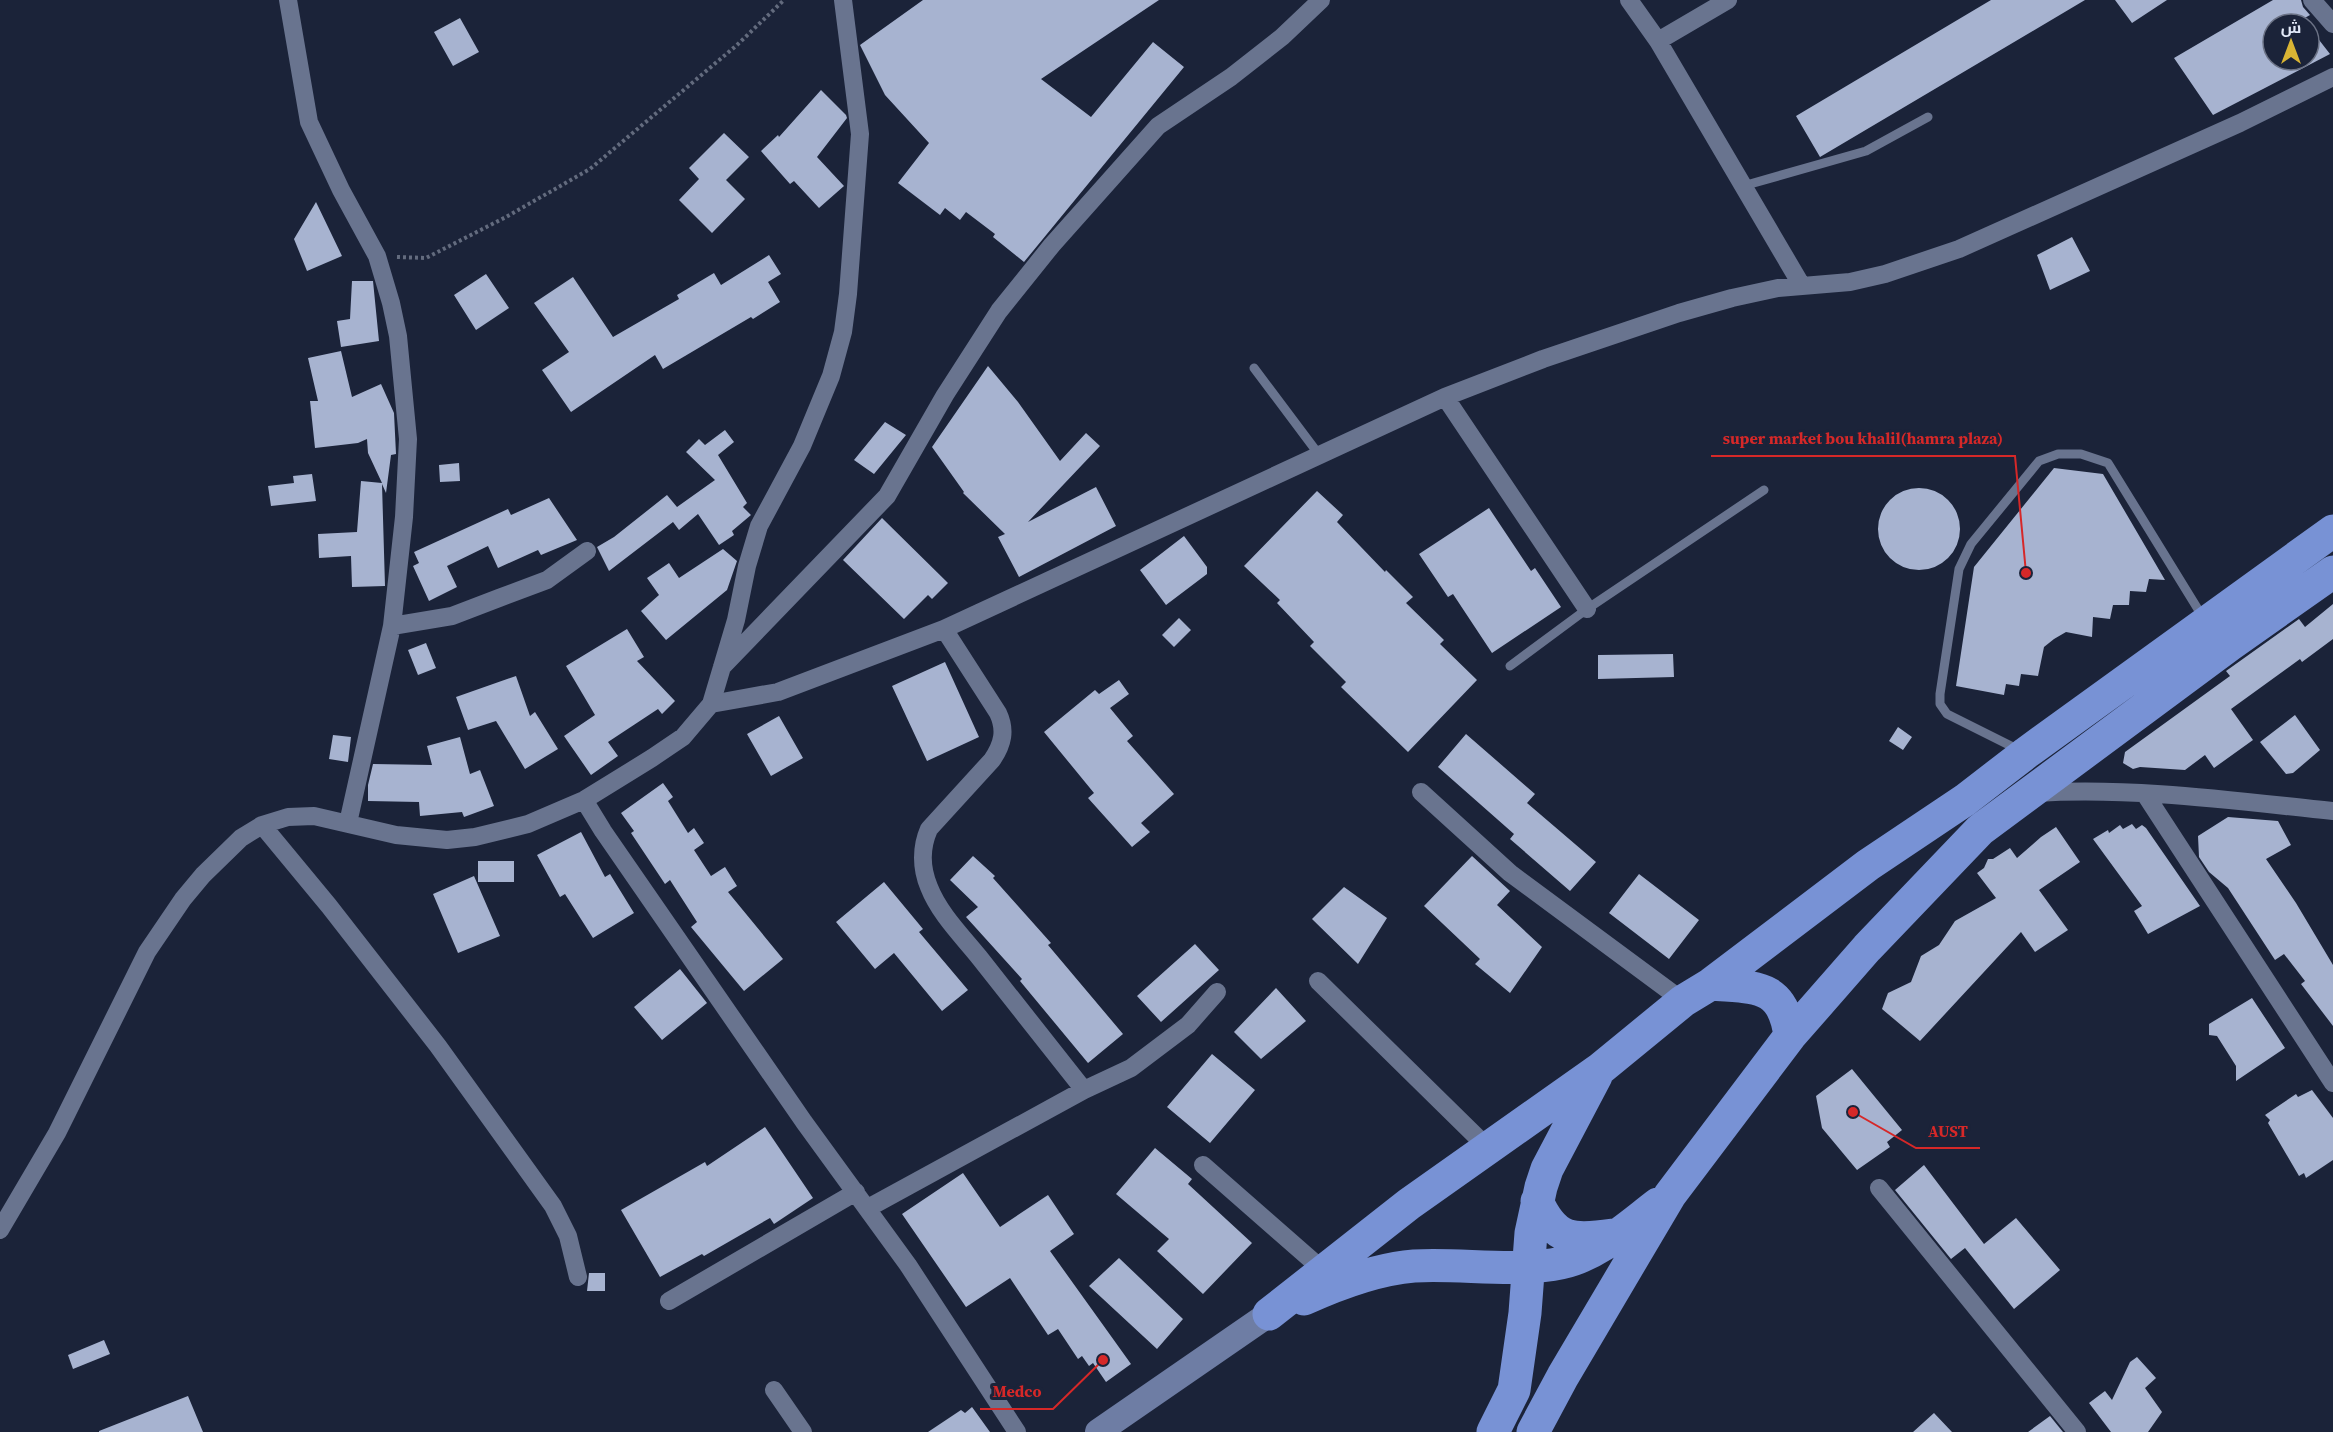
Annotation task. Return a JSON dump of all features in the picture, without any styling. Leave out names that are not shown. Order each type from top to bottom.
[{"type":"highway","points":[[1269,1314],[1409,1204],[1600,1069],[1683,1001],[1711,984],[1868,865],[1965,800],[2025,753],[2333,531]]},
{"type":"highway","points":[[1533,1432],[1563,1376],[1670,1195],[1790,1036],[1867,948],[1980,830],[2231,644],[2333,572]]},
{"type":"highway","points":[[1711,984],[1754,988],[1772,995],[1781,1004],[1787,1017],[1790,1036]]},
{"type":"highway","points":[[1493,1432],[1514,1390],[1525,1313],[1530,1233],[1537,1201],[1547,1169],[1600,1069]]},
{"type":"highway","points":[[1269,1314],[1318,1293],[1390,1270],[1412,1266],[1527,1266],[1561,1263],[1599,1248],[1670,1195]]},
{"type":"highway","points":[[1537,1201],[1545,1219],[1564,1235],[1579,1238],[1617,1235]]},
{"type":"main road","points":[[1098,1432],[1269,1314]]},
{"type":"street","points":[[288,0],[309,122],[377,256],[398,336],[408,440],[404,517],[392,626],[348,823]]},
{"type":"street","points":[[0,1230],[57,1133],[147,952],[183,899],[203,875],[241,838],[262,825],[300,815],[348,823],[396,835],[447,840],[475,837],[528,825],[584,800],[683,737],[711,704],[736,620],[747,566],[759,526],[802,446],[831,376],[843,332],[860,134],[843,0]]},
{"type":"street","points":[[722,667],[798,585],[887,496],[945,395],[999,311],[1052,245],[1158,126],[1231,77],[1282,37],[1322,0]]},
{"type":"street","points":[[1629,0],[1658,41],[1802,286]]},
{"type":"street","points":[[1658,41],[1728,0]]},
{"type":"street","points":[[2312,0],[2333,24]]},
{"type":"street","points":[[711,704],[778,692],[944,629],[1445,397],[1543,359],[1679,313],[1732,298],[1778,288],[1850,282],[1886,274],[1959,249],[2240,123],[2333,76]]},
{"type":"street","points":[[1445,397],[1587,609]]},
{"type":"street","points":[[392,626],[452,616],[547,580],[587,551]]},
{"type":"street","points":[[944,629],[998,713],[1003,723],[1003,734],[1000,748],[992,760],[929,829],[922,853],[928,886],[959,932],[1084,1090]]},
{"type":"street","points":[[2031,793],[2072,791],[2145,794],[2333,811]]},
{"type":"street","points":[[1420,792],[1510,873],[1683,1001]]},
{"type":"street","points":[[2145,794],[2333,1083]]},
{"type":"street","points":[[584,800],[746,1040],[908,1265],[1017,1432]]},
{"type":"street","points":[[262,825],[329,906],[438,1046],[554,1206],[568,1236],[578,1277]]},
{"type":"street","points":[[1318,981],[1488,1148]]},
{"type":"street","points":[[868,1208],[1084,1090],[1131,1068],[1188,1025],[1217,992]]},
{"type":"street","points":[[1203,1165],[1324,1271]]},
{"type":"street","points":[[1879,1188],[2077,1432]]},
{"type":"street","points":[[669,1301],[856,1192]]},
{"type":"street","points":[[774,1390],[803,1432]]},
{"type":"lane","points":[[1743,186],[1866,151],[1928,117]]},
{"type":"lane","points":[[1254,368],[1320,456]]},
{"type":"lane","points":[[2025,753],[1947,714],[1940,704],[1940,694],[1959,569],[1971,544],[2039,461],[2058,454],[2081,454],[2108,463],[2207,624]]},
{"type":"lane","points":[[1509,666],[1587,609],[1764,490]]},
{"type":"path","points":[[377,256],[426,258],[506,217],[590,169],[737,45],[784,0]]},
{"type":"building","points":[[923,0],[1159,0],[1041,79],[1091,117],[1153,42],[1184,67],[1024,262],[993,237],[995,234],[966,212],[960,220],[945,208],[940,215],[898,183],[929,143],[885,95],[860,45]]},
{"type":"building","points":[[1991,0],[2085,0],[1820,157],[1796,116]]},
{"type":"building","points":[[2115,0],[2167,0],[2132,23]]},
{"type":"building","points":[[2273,0],[2301,0],[2307,12],[2261,12],[2261,72],[2295,72],[2213,115],[2174,58]]},
{"type":"building","points":[[460,18],[479,52],[453,66],[434,32]]},
{"type":"building","points":[[2321,42],[2330,54],[2321,59]]},
{"type":"building","points":[[821,90],[847,118],[817,157],[844,186],[819,208],[794,181],[790,184],[761,151],[778,135],[779,137]]},
{"type":"building","points":[[724,133],[749,157],[726,180],[745,199],[712,233],[679,200],[699,179],[689,168]]},
{"type":"building","points":[[316,202],[342,256],[307,271],[294,239]]},
{"type":"building","points":[[2072,237],[2090,271],[2050,290],[2037,255]]},
{"type":"building","points":[[769,255],[781,274],[768,282],[780,302],[663,369],[655,355],[571,412],[542,370],[569,352],[534,303],[573,277],[613,337],[679,299],[677,295],[714,273],[721,285]]},
{"type":"building","points":[[486,274],[509,308],[476,330],[454,295]]},
{"type":"building","points":[[352,281],[373,281],[379,341],[341,347],[337,321],[350,319]]},
{"type":"building","points":[[341,351],[352,397],[381,384],[394,413],[396,454],[391,455],[386,493],[382,484],[385,586],[352,587],[351,556],[319,558],[318,534],[357,532],[361,481],[382,483],[368,453],[367,439],[358,443],[315,448],[310,401],[318,401],[308,358]]},
{"type":"building","points":[[988,366],[1018,402],[1060,461],[1086,433],[1100,446],[1028,522],[1096,487],[1116,526],[1019,577],[998,537],[1005,534],[963,493],[932,447]]},
{"type":"building","points":[[885,422],[906,435],[874,474],[854,460]]},
{"type":"building","points":[[725,430],[734,442],[718,455],[747,503],[743,507],[751,515],[732,531],[734,535],[719,545],[698,514],[679,530],[673,522],[609,571],[597,547],[614,537],[667,495],[677,507],[715,480],[686,452],[699,439],[705,445]]},
{"type":"building","points":[[459,463],[460,481],[440,482],[439,465]]},
{"type":"building","points":[[2054,468],[2103,474],[2165,580],[2149,579],[2146,592],[2130,591],[2129,605],[2113,605],[2110,619],[2093,617],[2092,637],[2066,632],[2054,639],[2044,647],[2038,676],[2021,674],[2019,686],[2006,684],[2004,695],[1956,686],[1974,567]]},
{"type":"building","points":[[312,474],[316,501],[271,506],[268,486],[294,483],[293,476]]},
{"type":"building","points":[[1911,488],[1927,488],[1942,495],[1953,506],[1960,521],[1957,545],[1948,558],[1927,570],[1911,570],[1896,563],[1885,552],[1878,537],[1878,521],[1885,506],[1896,495]]},
{"type":"building","points":[[1317,491],[1343,515],[1337,522],[1385,572],[1386,570],[1413,597],[1406,603],[1444,640],[1440,644],[1477,680],[1408,752],[1341,687],[1346,682],[1310,646],[1314,642],[1277,603],[1280,600],[1244,566]]},
{"type":"building","points":[[549,498],[577,540],[541,555],[538,550],[498,568],[488,546],[447,566],[457,587],[429,601],[413,566],[419,563],[414,552],[508,509],[511,515]]},
{"type":"building","points":[[1489,508],[1531,571],[1535,568],[1561,607],[1492,653],[1453,594],[1448,597],[1419,554]]},
{"type":"building","points":[[882,518],[948,583],[932,599],[928,595],[904,619],[843,560]]},
{"type":"building","points":[[1184,536],[1207,567],[1207,574],[1166,605],[1140,570]]},
{"type":"building","points":[[723,549],[737,561],[727,590],[666,640],[641,611],[659,595],[647,578],[669,563],[679,578]]},
{"type":"building","points":[[2333,604],[2333,639],[2302,662],[2300,659],[2231,709],[2253,740],[2214,768],[2205,755],[2185,770],[2140,767],[2133,769],[2123,763],[2125,752],[2230,676],[2226,671],[2299,619],[2305,627]]},
{"type":"building","points":[[1179,618],[1191,630],[1174,647],[1162,635]]},
{"type":"building","points":[[627,629],[644,657],[637,661],[675,701],[662,714],[658,709],[608,742],[618,756],[591,775],[564,736],[595,715],[566,666]]},
{"type":"building","points":[[426,643],[436,668],[418,675],[408,650]]},
{"type":"building","points":[[1673,654],[1674,677],[1598,679],[1598,655]]},
{"type":"building","points":[[945,662],[979,737],[927,761],[892,686]]},
{"type":"building","points":[[516,676],[530,716],[535,712],[558,749],[525,769],[496,721],[468,730],[456,697]]},
{"type":"building","points":[[1119,680],[1129,694],[1110,708],[1133,736],[1127,741],[1174,794],[1141,823],[1150,832],[1132,847],[1088,798],[1094,793],[1044,732],[1095,690],[1099,694]]},
{"type":"building","points":[[2295,715],[2320,750],[2293,773],[2286,774],[2260,742]]},
{"type":"building","points":[[779,716],[803,758],[771,776],[747,734]]},
{"type":"building","points":[[1898,727],[1912,737],[1903,750],[1889,741]]},
{"type":"building","points":[[1466,734],[1535,794],[1527,803],[1596,862],[1570,891],[1510,839],[1514,834],[1438,767]]},
{"type":"building","points":[[333,735],[351,737],[348,762],[329,759]]},
{"type":"building","points":[[460,737],[470,774],[480,770],[494,806],[464,817],[462,812],[420,816],[419,802],[368,801],[368,785],[373,764],[432,765],[427,746]]},
{"type":"building","points":[[663,783],[673,797],[668,801],[688,833],[694,828],[704,843],[694,850],[711,876],[725,867],[737,886],[728,892],[783,959],[744,991],[691,927],[697,922],[670,880],[665,884],[631,833],[634,831],[621,813]]},
{"type":"building","points":[[2228,817],[2278,821],[2291,845],[2266,859],[2296,903],[2333,965],[2333,1026],[2301,984],[2305,981],[2284,954],[2275,960],[2228,888],[2209,872],[2199,857],[2198,836]]},
{"type":"building","points":[[2132,824],[2136,829],[2142,825],[2146,828],[2200,906],[2148,934],[2134,911],[2142,906],[2093,839],[2108,830],[2109,833],[2120,825],[2123,829]]},
{"type":"building","points":[[2056,827],[2080,862],[2039,890],[2068,930],[2035,952],[2021,932],[1920,1041],[1882,1009],[1888,993],[1911,982],[1921,956],[1939,945],[1955,921],[1996,898],[1977,873],[1984,868],[1988,859],[1993,859],[2010,848],[2017,858]]},
{"type":"building","points":[[581,832],[605,877],[610,874],[634,913],[593,938],[565,894],[560,897],[537,855]]},
{"type":"building","points":[[973,856],[995,876],[993,878],[1051,943],[1048,945],[1123,1034],[1088,1063],[1020,981],[1022,979],[966,917],[978,907],[950,880]]},
{"type":"building","points":[[1472,856],[1510,891],[1497,905],[1542,947],[1510,993],[1475,964],[1480,959],[1424,906]]},
{"type":"building","points":[[478,861],[514,861],[514,882],[478,882]]},
{"type":"building","points":[[1639,874],[1699,920],[1669,959],[1609,913]]},
{"type":"building","points":[[474,876],[500,936],[458,953],[433,894]]},
{"type":"building","points":[[884,882],[923,929],[919,932],[968,990],[942,1011],[894,953],[875,969],[836,922]]},
{"type":"building","points":[[1344,887],[1387,918],[1358,964],[1312,919]]},
{"type":"building","points":[[1195,944],[1219,970],[1161,1022],[1137,996]]},
{"type":"building","points":[[680,969],[707,1003],[662,1040],[634,1007]]},
{"type":"building","points":[[1276,988],[1306,1021],[1261,1059],[1234,1032]]},
{"type":"building","points":[[2252,998],[2285,1048],[2236,1081],[2236,1066],[2217,1036],[2209,1035],[2209,1024]]},
{"type":"building","points":[[1212,1054],[1255,1090],[1210,1143],[1167,1107]]},
{"type":"building","points":[[1852,1069],[1902,1130],[1887,1142],[1890,1147],[1857,1170],[1822,1128],[1816,1096]]},
{"type":"building","points":[[2312,1090],[2333,1118],[2333,1160],[2306,1178],[2304,1173],[2299,1176],[2268,1123],[2270,1120],[2265,1115],[2296,1094],[2298,1097]]},
{"type":"building","points":[[765,1127],[813,1198],[774,1224],[770,1218],[704,1256],[702,1254],[660,1277],[621,1210],[705,1162],[707,1166]]},
{"type":"building","points":[[1155,1148],[1192,1179],[1188,1184],[1252,1243],[1203,1294],[1157,1251],[1169,1239],[1116,1194]]},
{"type":"building","points":[[1924,1165],[1984,1244],[2016,1218],[2060,1270],[2014,1309],[1965,1248],[1951,1259],[1895,1190]]},
{"type":"building","points":[[963,1173],[1000,1227],[1048,1195],[1074,1234],[1050,1251],[1131,1364],[1106,1382],[1093,1363],[1089,1366],[1082,1356],[1078,1359],[1058,1329],[1048,1335],[1010,1278],[966,1307],[902,1214]]},
{"type":"building","points":[[1119,1258],[1183,1319],[1157,1349],[1089,1286]]},
{"type":"building","points":[[589,1273],[605,1273],[605,1291],[587,1291]]},
{"type":"building","points":[[104,1340],[110,1354],[73,1369],[68,1355]]},
{"type":"building","points":[[2137,1357],[2156,1378],[2145,1388],[2162,1412],[2148,1432],[2111,1432],[2089,1403],[2105,1391],[2112,1400],[2130,1362]]},
{"type":"building","points":[[188,1396],[203,1432],[99,1432],[99,1431]]},
{"type":"building","points":[[972,1407],[990,1432],[928,1432],[961,1410],[965,1413]]},
{"type":"building","points":[[1934,1413],[1952,1432],[1913,1432]]},
{"type":"building","points":[[2050,1416],[2063,1432],[2028,1432]]},
{"type":"place","name":"super market bou khalil(hamra plaza)","points":[[2026,573]]},
{"type":"place","name":"AUST","points":[[1853,1112]]},
{"type":"place","name":"Medco","points":[[1103,1360]]}]
